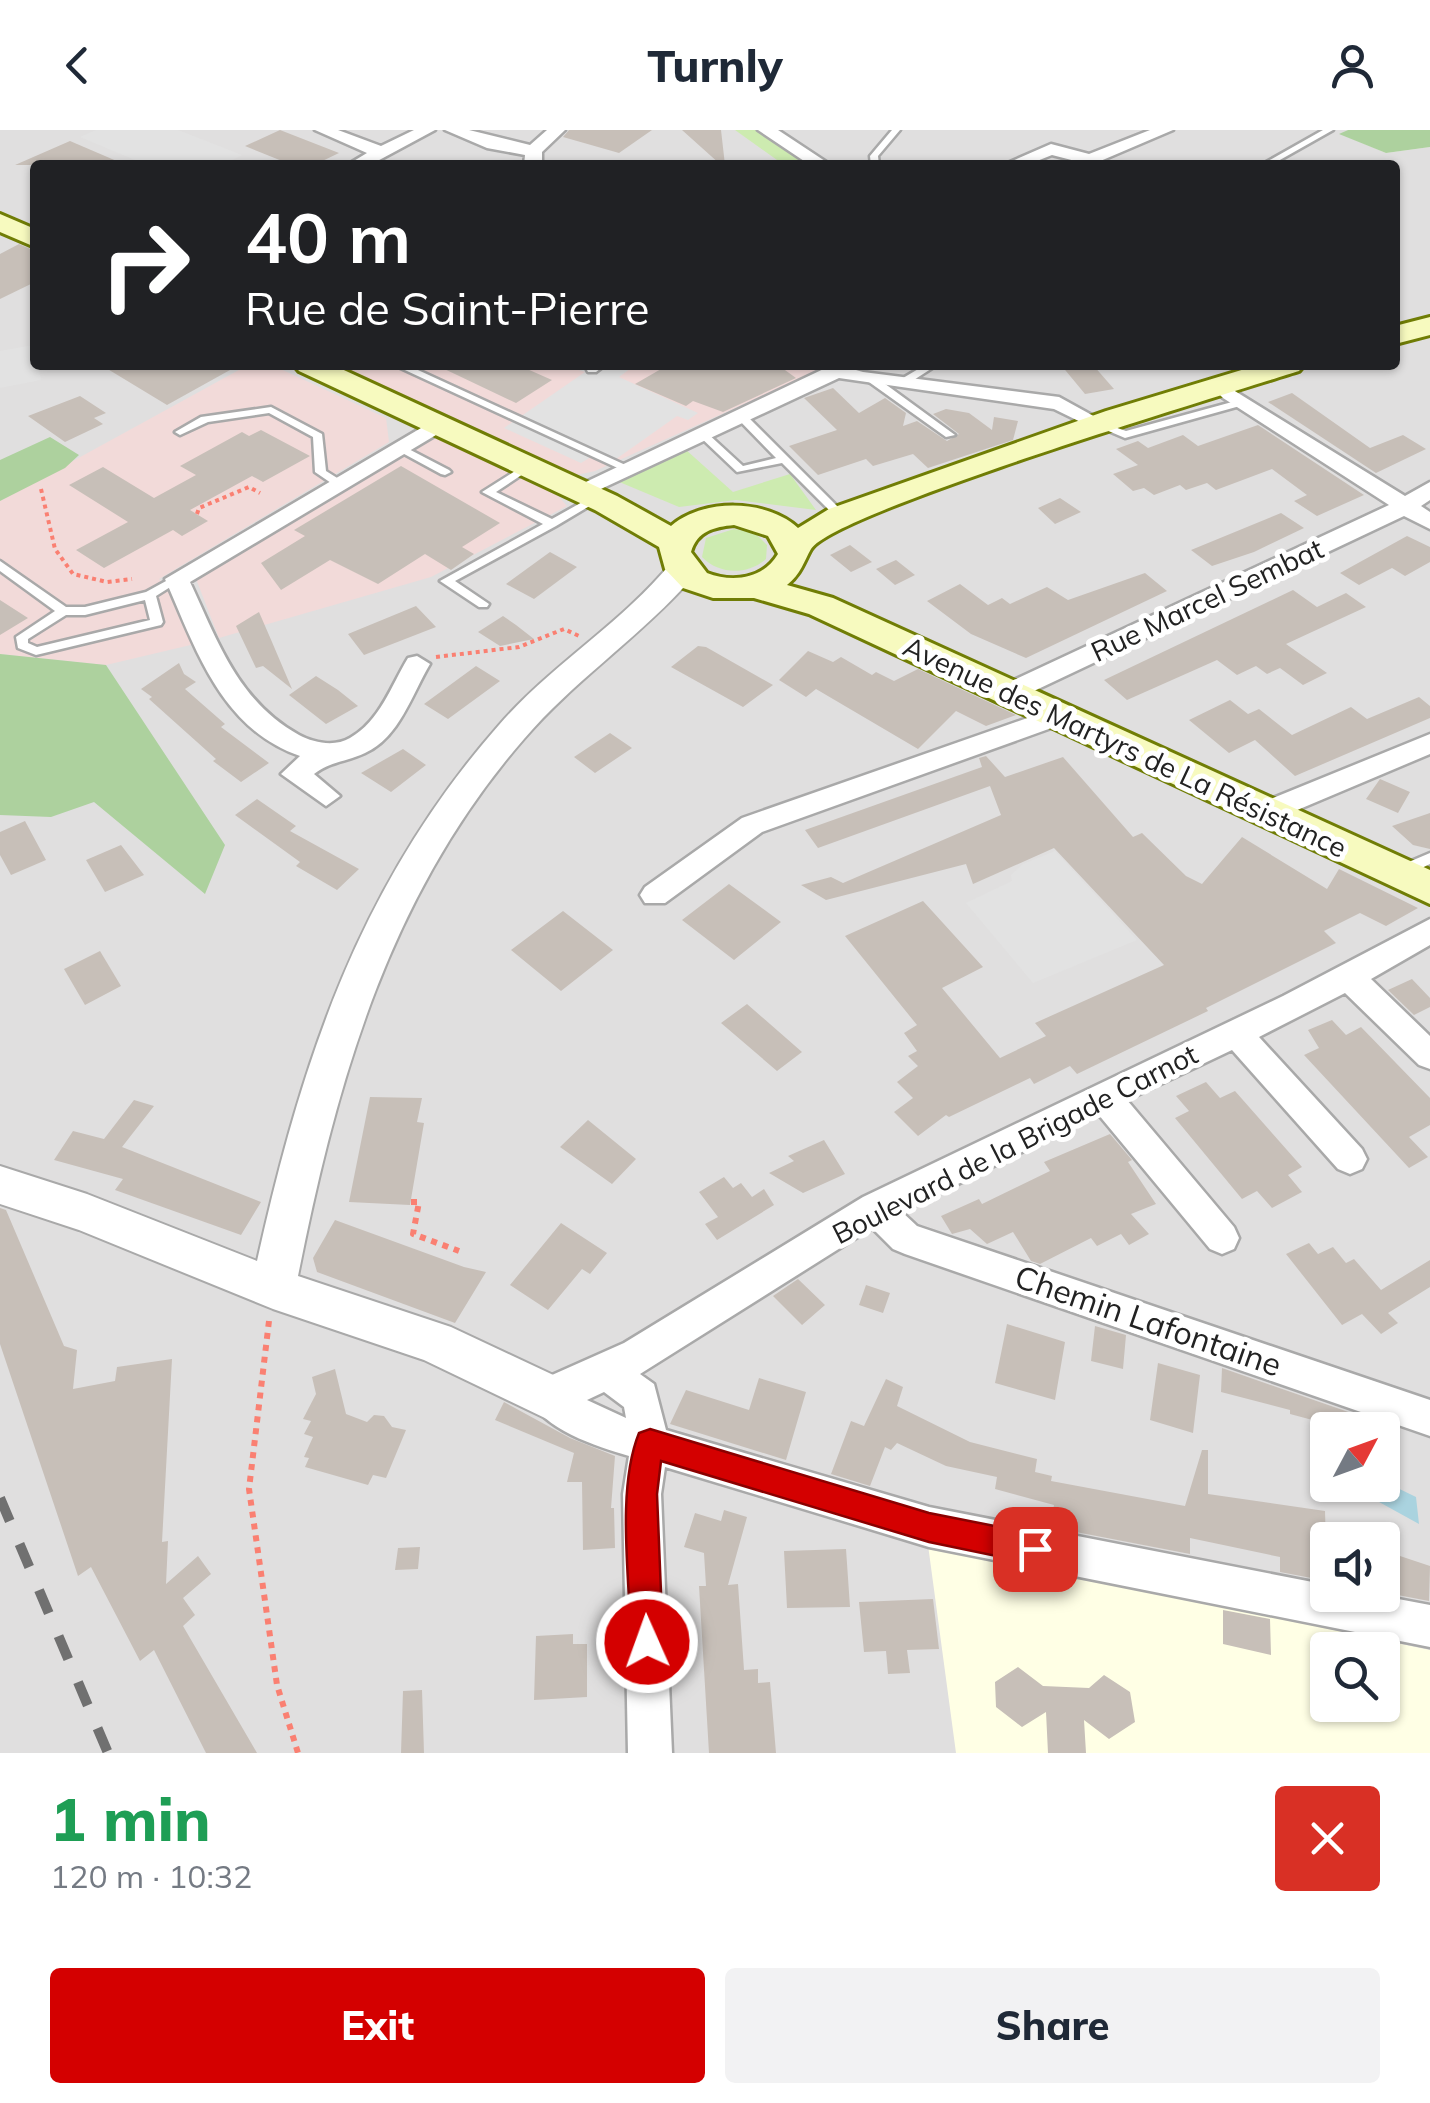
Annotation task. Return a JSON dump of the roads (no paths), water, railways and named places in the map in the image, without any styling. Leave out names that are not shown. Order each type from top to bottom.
[{"type":"main road","points":[[0,222],[30,236]]},
{"type":"main road","points":[[1400,334],[1430,326]]},
{"type":"main road","points":[[320,370],[594,497],[684,546],[712,586],[756,586],[780,576],[786,544]]},
{"type":"main road","points":[[786,544],[839,517],[1097,424],[1273,370]]},
{"type":"main road","points":[[684,546],[734,515],[786,544],[804,589],[820,606]]},
{"type":"main road","name":"Avenue des Martyrs de La Résistance","points":[[756,586],[820,606],[1266,812],[1419,873]]},
{"type":"street","points":[[323,130],[381,152]]},
{"type":"street","points":[[366,160],[427,130]]},
{"type":"street","points":[[453,130],[533,158],[558,130]]},
{"type":"street","points":[[492,160],[493,144],[511,130]]},
{"type":"street","points":[[766,130],[814,160]]},
{"type":"street","points":[[1025,160],[1052,150],[1090,160],[1165,130]]},
{"type":"street","points":[[594,497],[626,468],[831,370]]},
{"type":"street","points":[[845,370],[873,380],[1059,403],[1097,424]]},
{"type":"street","points":[[1237,398],[1430,522]]},
{"type":"street","points":[[322,754],[254,720],[224,680],[177,579],[438,424]]},
{"type":"street","name":"Rue Marcel Sembat","points":[[1008,693],[1406,506],[1430,489]]},
{"type":"street","points":[[257,1282],[328,1052],[386,912],[458,795],[512,731],[616,633],[684,546]]},
{"type":"street","points":[[616,633],[712,586]]},
{"type":"street","points":[[326,796],[294,774],[322,754],[345,750],[377,730],[417,664]]},
{"type":"street","points":[[655,895],[752,825],[1059,716]]},
{"type":"street","points":[[1266,812],[1430,743]]},
{"type":"street","name":"Boulevard de la Brigade Carnot","points":[[547,1396],[610,1374],[875,1208],[1350,978],[1430,931]]},
{"type":"street","points":[[1350,978],[1430,1056]]},
{"type":"street","points":[[1236,1033],[1350,1159]]},
{"type":"street","points":[[1104,1097],[1222,1238]]},
{"type":"street","points":[[0,1184],[88,1212],[257,1282],[435,1342],[547,1396],[598,1428],[929,1528],[1430,1626]]},
{"type":"street","name":"Chemin Lafontaine","points":[[875,1208],[905,1238],[1430,1418]]},
{"type":"street","points":[[610,1374],[641,1397],[650,1444],[642,1494],[650,1753]]},
{"type":"lane","points":[[874,160],[896,130]]},
{"type":"lane","points":[[1274,160],[1329,130]]},
{"type":"lane","points":[[410,370],[626,468]]},
{"type":"lane","points":[[902,384],[924,370]]},
{"type":"lane","points":[[873,380],[950,435]]},
{"type":"lane","points":[[1097,424],[1124,435],[1237,398]]},
{"type":"lane","points":[[180,432],[205,419],[271,410],[318,436],[321,472],[338,482]]},
{"type":"lane","points":[[741,416],[839,517]]},
{"type":"lane","points":[[702,434],[741,470],[784,460]]},
{"type":"lane","points":[[399,448],[446,472]]},
{"type":"lane","points":[[528,466],[488,492],[552,524]]},
{"type":"lane","points":[[483,604],[446,581],[594,497]]},
{"type":"lane","points":[[0,565],[63,612]]},
{"type":"lane","points":[[150,595],[157,622],[36,651],[22,645],[22,637],[63,612],[85,611],[150,595],[177,579]]},
{"type":"water","points":[[1400,1489],[1416,1497],[1419,1524],[1379,1502],[1400,1502]]},
{"type":"railway","points":[[0,1498],[108,1753]]}]
